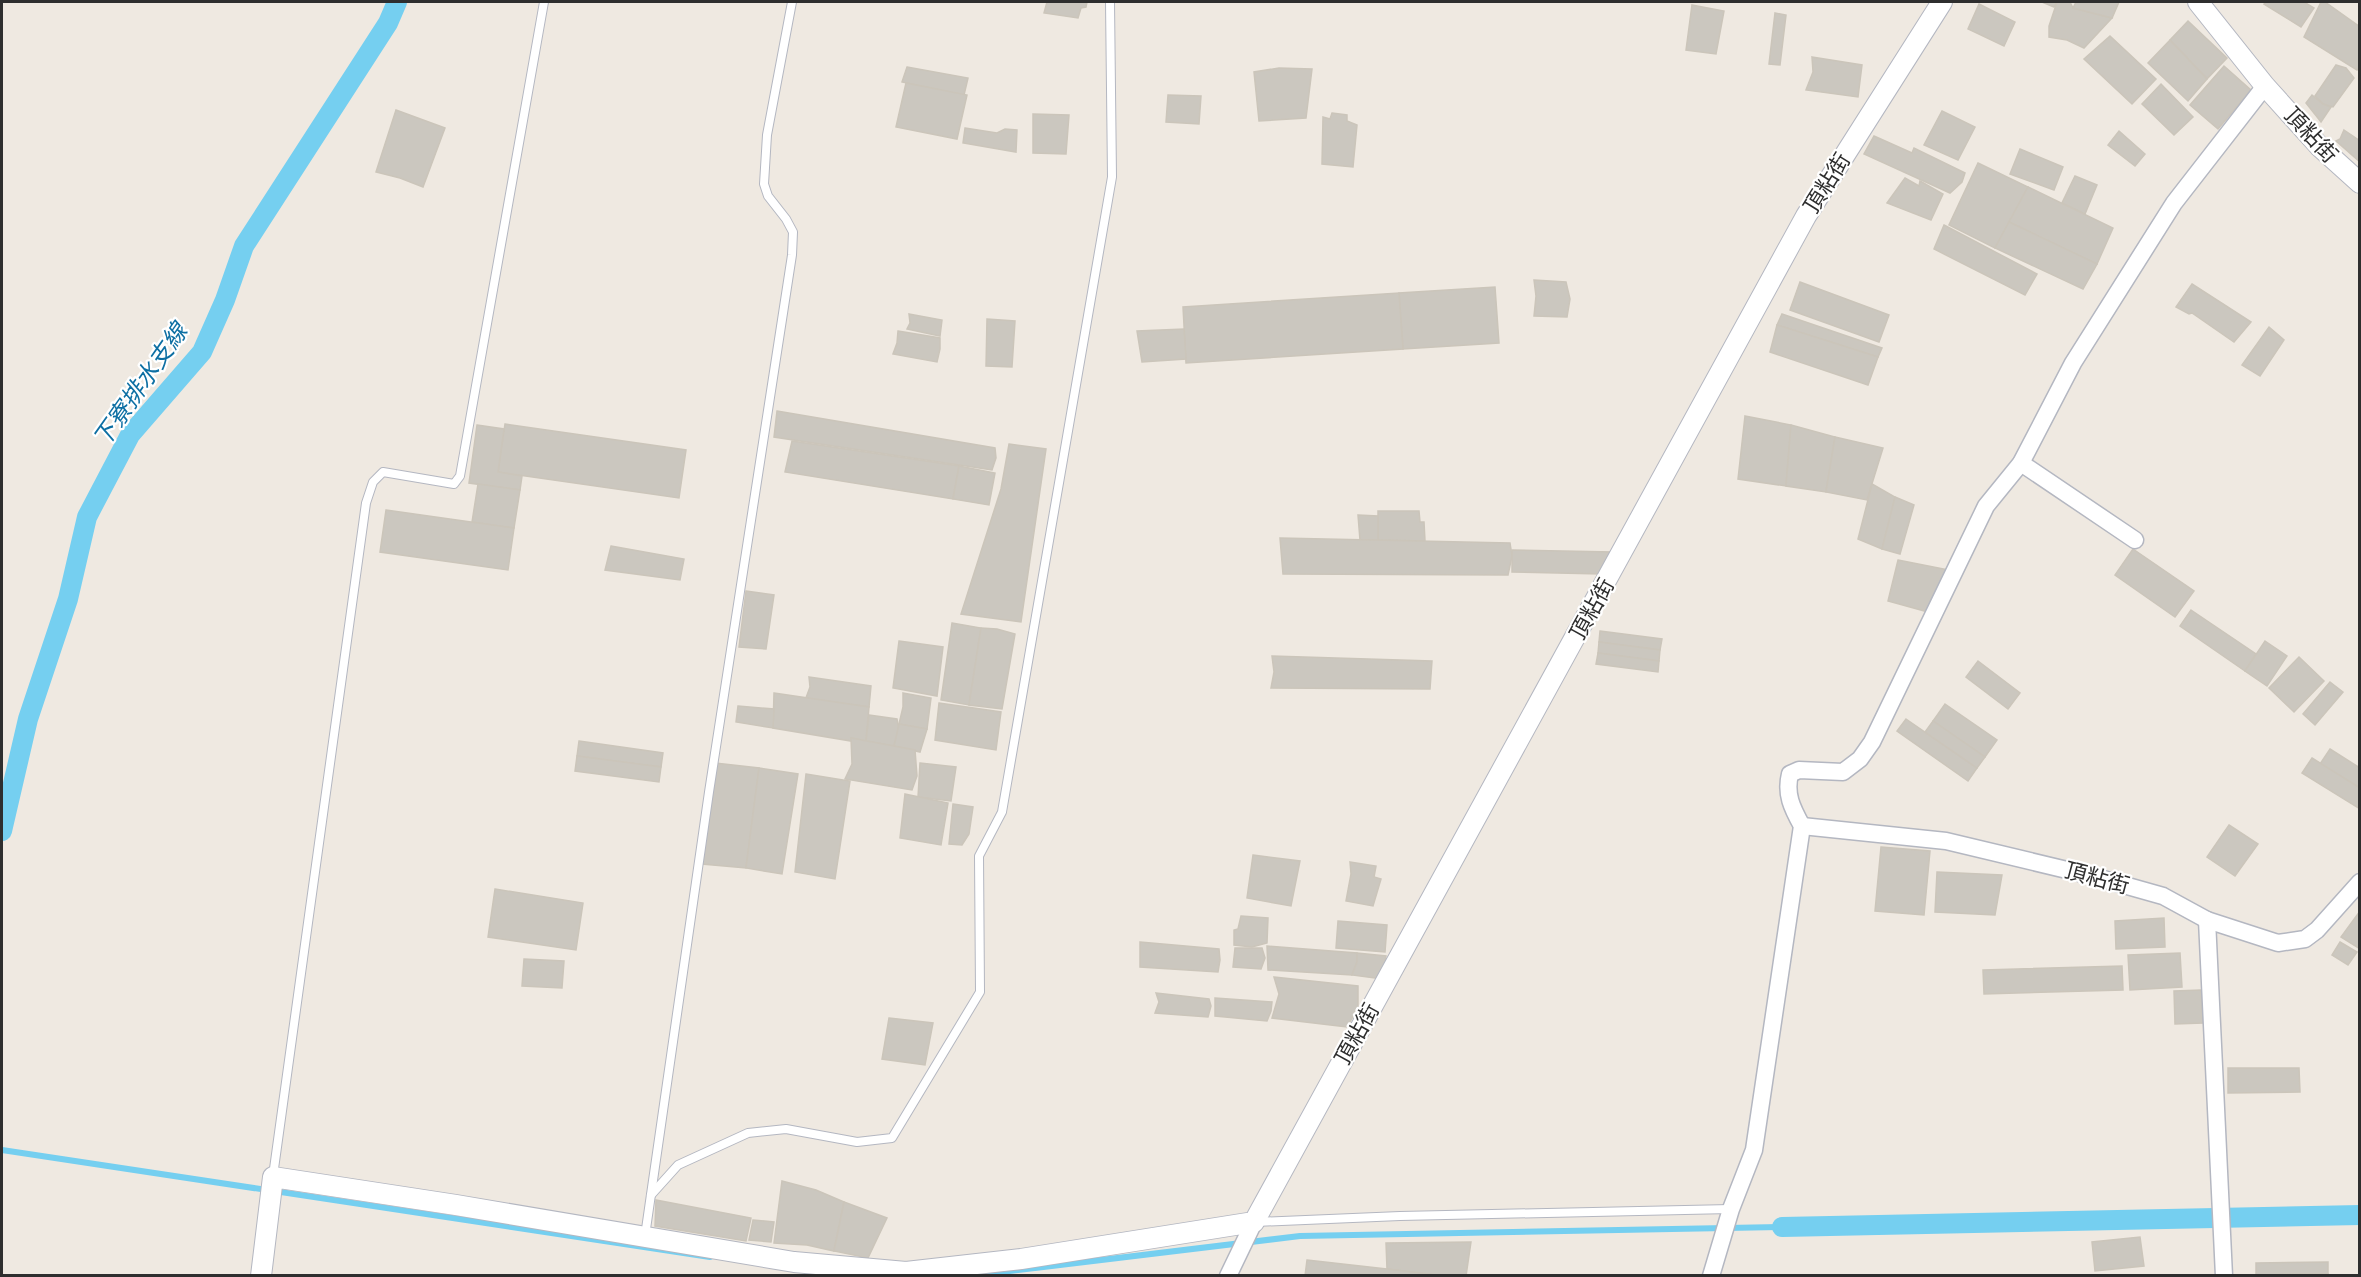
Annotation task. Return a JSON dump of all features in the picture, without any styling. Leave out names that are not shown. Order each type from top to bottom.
[{"type":"street","name":"頂粘街","points":[[1254,1222],[1806,216],[1942,2]]},
{"type":"street","name":"頂粘街","points":[[2198,2],[2265,86],[2319,146],[2360,183]]},
{"type":"street","name":"頂粘街","points":[[2265,86],[2174,203],[2073,363],[2021,463],[1986,506],[1866,751],[1860,759],[1843,772],[1799,770],[1790,774],[1787,787],[1792,807],[1802,826],[1946,841],[2092,876],[2163,897],[2207,920],[2278,943],[2305,939],[2317,930],[2360,882]]},
{"type":"street","points":[[2021,463],[2135,540]]},
{"type":"street","points":[[1711,1275],[1731,1209],[1754,1150],[1802,826]]},
{"type":"street","points":[[2207,920],[2224,1275]]},
{"type":"street","points":[[261,1275],[272,1186],[456,1204],[794,1262],[906,1272],[1021,1259],[1254,1222]]},
{"type":"street","points":[[1228,1275],[1254,1222]]},
{"type":"lane","points":[[272,1186],[366,502],[373,482],[383,472],[454,484],[460,476],[544,2]]},
{"type":"lane","points":[[645,1238],[709,792],[792,255],[793,232],[768,196],[764,184],[767,135],[792,2]]},
{"type":"lane","points":[[651,1195],[678,1165],[748,1133],[786,1129],[856,1142],[892,1138],[980,992],[979,856],[1002,812],[1112,177],[1110,2]]},
{"type":"lane","points":[[1254,1222],[1400,1216],[1731,1209]]},
{"type":"building","points":[[1047,2],[1087,2],[1086,7],[1081,8],[1078,18],[1044,13]]},
{"type":"building","points":[[2042,2],[2057,2],[2054,7]]},
{"type":"building","points":[[2057,2],[2070,2],[2073,8],[2112,18],[2084,48],[2067,40],[2049,37],[2049,26]]},
{"type":"building","points":[[2076,2],[2119,2],[2112,18],[2073,8]]},
{"type":"building","points":[[2266,2],[2304,2],[2314,8],[2301,27],[2264,4]]},
{"type":"building","points":[[2321,2],[2325,2],[2360,27],[2360,67],[2357,70],[2304,37]]},
{"type":"building","points":[[1979,4],[2015,22],[2004,46],[1968,29]]},
{"type":"building","points":[[1692,5],[1724,11],[1716,54],[1686,50]]},
{"type":"building","points":[[1775,13],[1786,15],[1780,65],[1769,64]]},
{"type":"building","points":[[2188,21],[2227,58],[2207,79],[2170,40]]},
{"type":"building","points":[[2110,36],[2156,79],[2132,104],[2084,59]]},
{"type":"building","points":[[2170,40],[2207,79],[2188,101],[2148,63]]},
{"type":"building","points":[[1812,57],[1862,65],[1858,97],[1806,90],[1813,72]]},
{"type":"building","points":[[2336,65],[2346,68],[2354,78],[2333,107],[2323,104],[2315,96]]},
{"type":"building","points":[[2224,66],[2251,90],[2218,129],[2190,105]]},
{"type":"building","points":[[907,67],[968,78],[964,95],[902,82]]},
{"type":"building","points":[[1279,68],[1312,69],[1306,118],[1259,121],[1254,72]]},
{"type":"building","points":[[906,83],[967,95],[957,139],[896,127]]},
{"type":"building","points":[[2161,84],[2193,117],[2174,135],[2142,104]]},
{"type":"building","points":[[1168,95],[1201,96],[1199,124],[1166,122]]},
{"type":"building","points":[[2312,95],[2331,107],[2321,122],[2306,103]]},
{"type":"building","points":[[396,110],[445,128],[423,187],[376,172]]},
{"type":"building","points":[[1942,111],[1975,127],[1958,160],[1924,145]]},
{"type":"building","points":[[1332,113],[1347,115],[1347,121],[1357,125],[1353,167],[1322,164],[1323,117],[1330,119]]},
{"type":"building","points":[[1033,114],[1069,115],[1066,154],[1033,153]]},
{"type":"building","points":[[965,128],[997,133],[1005,129],[1017,130],[1016,152],[963,143]]},
{"type":"building","points":[[2344,130],[2360,141],[2360,162],[2336,141],[2340,139]]},
{"type":"building","points":[[2119,131],[2145,154],[2135,166],[2108,145]]},
{"type":"building","points":[[1874,136],[1912,153],[1914,148],[1965,173],[1962,182],[1950,193],[1864,154]]},
{"type":"building","points":[[2020,149],[2063,167],[2054,190],[2010,174]]},
{"type":"building","points":[[1978,163],[2028,187],[1995,248],[1949,225]]},
{"type":"building","points":[[2075,176],[2097,185],[2085,214],[2062,203]]},
{"type":"building","points":[[1905,178],[1919,186],[1920,181],[1943,194],[1931,220],[1887,203]]},
{"type":"building","points":[[2028,187],[2113,228],[2097,264],[2009,222]]},
{"type":"building","points":[[2009,222],[2097,264],[2083,289],[1995,248]]},
{"type":"building","points":[[1944,225],[2037,274],[2025,295],[1934,249]]},
{"type":"building","points":[[1534,280],[1566,282],[1570,299],[1567,317],[1534,316],[1536,296]]},
{"type":"building","points":[[1800,282],[1889,315],[1879,342],[1790,310]]},
{"type":"building","points":[[2192,284],[2251,322],[2234,342],[2192,313],[2189,314],[2176,307]]},
{"type":"building","points":[[1495,287],[1499,343],[1403,349],[1399,293]]},
{"type":"building","points":[[1399,293],[1403,349],[1186,363],[1183,307]]},
{"type":"building","points":[[909,314],[942,320],[940,336],[907,329],[910,323]]},
{"type":"building","points":[[1782,314],[1882,348],[1878,357],[1777,325]]},
{"type":"building","points":[[987,319],[1015,321],[1012,367],[986,366]]},
{"type":"building","points":[[1777,325],[1878,357],[1868,385],[1770,352]]},
{"type":"building","points":[[2269,327],[2284,340],[2260,376],[2242,365]]},
{"type":"building","points":[[1184,329],[1186,359],[1142,362],[1137,331]]},
{"type":"building","points":[[898,331],[940,338],[937,362],[893,354]]},
{"type":"building","points":[[777,411],[995,448],[996,458],[992,470],[774,437]]},
{"type":"building","points":[[1745,416],[1791,425],[1786,486],[1738,479]]},
{"type":"building","points":[[505,424],[686,450],[679,498],[498,472]]},
{"type":"building","points":[[477,425],[504,429],[498,472],[522,476],[520,490],[469,483]]},
{"type":"building","points":[[1791,425],[1835,437],[1826,492],[1786,486]]},
{"type":"building","points":[[1835,437],[1883,448],[1867,500],[1826,492]]},
{"type":"building","points":[[792,441],[959,466],[953,499],[785,472]]},
{"type":"building","points":[[1009,444],[1046,449],[1021,622],[961,614],[1001,489]]},
{"type":"building","points":[[959,466],[995,473],[989,505],[953,499]]},
{"type":"building","points":[[478,484],[520,490],[514,528],[472,522]]},
{"type":"building","points":[[1872,484],[1895,497],[1882,549],[1858,539]]},
{"type":"building","points":[[1895,497],[1914,505],[1900,554],[1882,549]]},
{"type":"building","points":[[386,510],[514,528],[508,570],[380,552]]},
{"type":"building","points":[[1378,511],[1419,511],[1420,522],[1424,522],[1425,541],[1378,540]]},
{"type":"building","points":[[1358,515],[1378,516],[1378,540],[1360,540]]},
{"type":"building","points":[[1280,538],[1510,543],[1512,556],[1508,575],[1283,574]]},
{"type":"building","points":[[611,546],[684,559],[680,580],[605,570]]},
{"type":"building","points":[[2133,549],[2194,591],[2175,617],[2115,575]]},
{"type":"building","points":[[1512,550],[1613,552],[1601,574],[1512,572]]},
{"type":"building","points":[[1898,560],[1954,571],[1939,615],[1888,601]]},
{"type":"building","points":[[746,591],[774,595],[766,649],[739,647]]},
{"type":"building","points":[[2191,610],[2256,654],[2245,671],[2180,626]]},
{"type":"building","points":[[952,623],[981,628],[969,705],[941,700]]},
{"type":"building","points":[[981,628],[1015,634],[1002,709],[969,705]]},
{"type":"building","points":[[1600,631],[1662,639],[1660,650],[1599,642]]},
{"type":"building","points":[[899,641],[943,647],[937,696],[893,688]]},
{"type":"building","points":[[2265,641],[2287,656],[2267,686],[2245,671]]},
{"type":"building","points":[[1599,642],[1660,650],[1659,661],[1598,653]]},
{"type":"building","points":[[1598,653],[1659,661],[1658,672],[1596,664]]},
{"type":"building","points":[[1272,656],[1432,661],[1430,689],[1271,688],[1274,672]]},
{"type":"building","points":[[2299,657],[2324,681],[2294,712],[2269,688]]},
{"type":"building","points":[[1978,661],[2020,693],[2008,709],[1966,677]]},
{"type":"building","points":[[809,677],[871,686],[869,707],[806,698],[810,687]]},
{"type":"building","points":[[2330,682],[2343,692],[2315,725],[2303,714]]},
{"type":"building","points":[[774,693],[869,707],[866,741],[851,738],[851,741],[773,728]]},
{"type":"building","points":[[903,693],[931,698],[927,729],[899,724]]},
{"type":"building","points":[[939,703],[1001,712],[996,750],[935,740]]},
{"type":"building","points":[[1945,704],[1997,740],[1985,757],[1933,721]]},
{"type":"building","points":[[738,706],[774,709],[773,728],[736,722]]},
{"type":"building","points":[[869,715],[897,719],[899,730],[894,746],[866,741]]},
{"type":"building","points":[[1906,719],[1977,768],[1968,781],[1897,731]]},
{"type":"building","points":[[1933,721],[1985,757],[1977,768],[1925,732]]},
{"type":"building","points":[[899,724],[927,729],[920,752],[894,746]]},
{"type":"building","points":[[851,738],[915,750],[917,776],[912,790],[845,779],[852,764]]},
{"type":"building","points":[[579,741],[663,753],[661,767],[577,756]]},
{"type":"building","points":[[2330,749],[2360,768],[2360,788],[2320,764]]},
{"type":"building","points":[[577,756],[661,767],[659,782],[575,771]]},
{"type":"building","points":[[2312,758],[2360,788],[2360,809],[2302,773]]},
{"type":"building","points":[[715,763],[759,768],[746,868],[702,864]]},
{"type":"building","points":[[920,763],[956,767],[951,801],[918,797]]},
{"type":"building","points":[[759,768],[798,774],[782,874],[746,868]]},
{"type":"building","points":[[806,774],[850,781],[835,879],[795,872]]},
{"type":"building","points":[[905,794],[948,803],[941,845],[900,838]]},
{"type":"building","points":[[953,804],[973,807],[969,834],[962,845],[949,844]]},
{"type":"building","points":[[2229,825],[2258,844],[2235,876],[2207,857]]},
{"type":"building","points":[[1881,847],[1930,851],[1924,915],[1875,911]]},
{"type":"building","points":[[1253,855],[1300,861],[1291,906],[1247,898]]},
{"type":"building","points":[[1350,862],[1376,866],[1374,877],[1381,879],[1373,906],[1346,901],[1351,874]]},
{"type":"building","points":[[1937,872],[2002,875],[1995,915],[1935,912]]},
{"type":"building","points":[[495,889],[583,903],[576,950],[488,937]]},
{"type":"building","points":[[2360,911],[2360,949],[2341,937]]},
{"type":"building","points":[[1241,916],[1268,918],[1267,943],[1252,947],[1234,945],[1234,930],[1238,929]]},
{"type":"building","points":[[2164,918],[2165,947],[2116,949],[2115,921]]},
{"type":"building","points":[[1338,921],[1387,925],[1385,952],[1336,948]]},
{"type":"building","points":[[1140,942],[1219,949],[1218,972],[1140,967]]},
{"type":"building","points":[[2340,942],[2357,952],[2348,965],[2332,955]]},
{"type":"building","points":[[1267,946],[1357,953],[1357,962],[1352,975],[1268,970]]},
{"type":"building","points":[[1235,948],[1262,948],[1265,958],[1261,969],[1233,967]]},
{"type":"building","points":[[1357,953],[1386,956],[1382,979],[1352,975],[1357,962]]},
{"type":"building","points":[[2180,953],[2182,987],[2130,990],[2128,955]]},
{"type":"building","points":[[524,959],[564,961],[562,988],[522,986]]},
{"type":"building","points":[[2122,966],[2123,990],[1984,994],[1983,970]]},
{"type":"building","points":[[1274,977],[1358,986],[1358,1008],[1347,1027],[1272,1018],[1279,994]]},
{"type":"building","points":[[2201,990],[2203,1023],[2175,1024],[2174,991]]},
{"type":"building","points":[[1156,993],[1209,999],[1211,1006],[1208,1017],[1155,1013],[1159,1002]]},
{"type":"building","points":[[1215,998],[1272,1002],[1271,1011],[1267,1021],[1215,1016]]},
{"type":"building","points":[[889,1018],[933,1023],[925,1065],[882,1059]]},
{"type":"building","points":[[2228,1068],[2299,1068],[2300,1092],[2228,1093]]},
{"type":"building","points":[[782,1181],[816,1190],[844,1202],[834,1251],[807,1245],[774,1243]]},
{"type":"building","points":[[656,1200],[751,1218],[746,1241],[655,1226]]},
{"type":"building","points":[[844,1202],[887,1218],[868,1258],[834,1251]]},
{"type":"building","points":[[753,1220],[774,1222],[771,1242],[749,1240]]},
{"type":"building","points":[[2140,1237],[2144,1266],[2095,1271],[2092,1242]]},
{"type":"building","points":[[1471,1242],[1466,1276],[1445,1276],[1387,1269],[1386,1243]]},
{"type":"building","points":[[1307,1260],[1387,1269],[1445,1276],[1305,1276]]},
{"type":"building","points":[[2328,1262],[2328,1274],[2256,1275],[2256,1263]]},
{"type":"building","points":[[2328,1274],[2328,1276],[2256,1276],[2256,1275]]},
{"type":"waterway","name":"下寮排水支線","points":[[2,831],[28,719],[68,599],[87,517],[130,435],[202,352],[225,300],[244,246],[388,23],[397,2]]},
{"type":"waterway","points":[[2,1150],[710,1257]]},
{"type":"waterway","points":[[1782,1227],[2360,1215]]},
{"type":"waterway","points":[[969,1276],[1300,1236],[1782,1227]]}]
